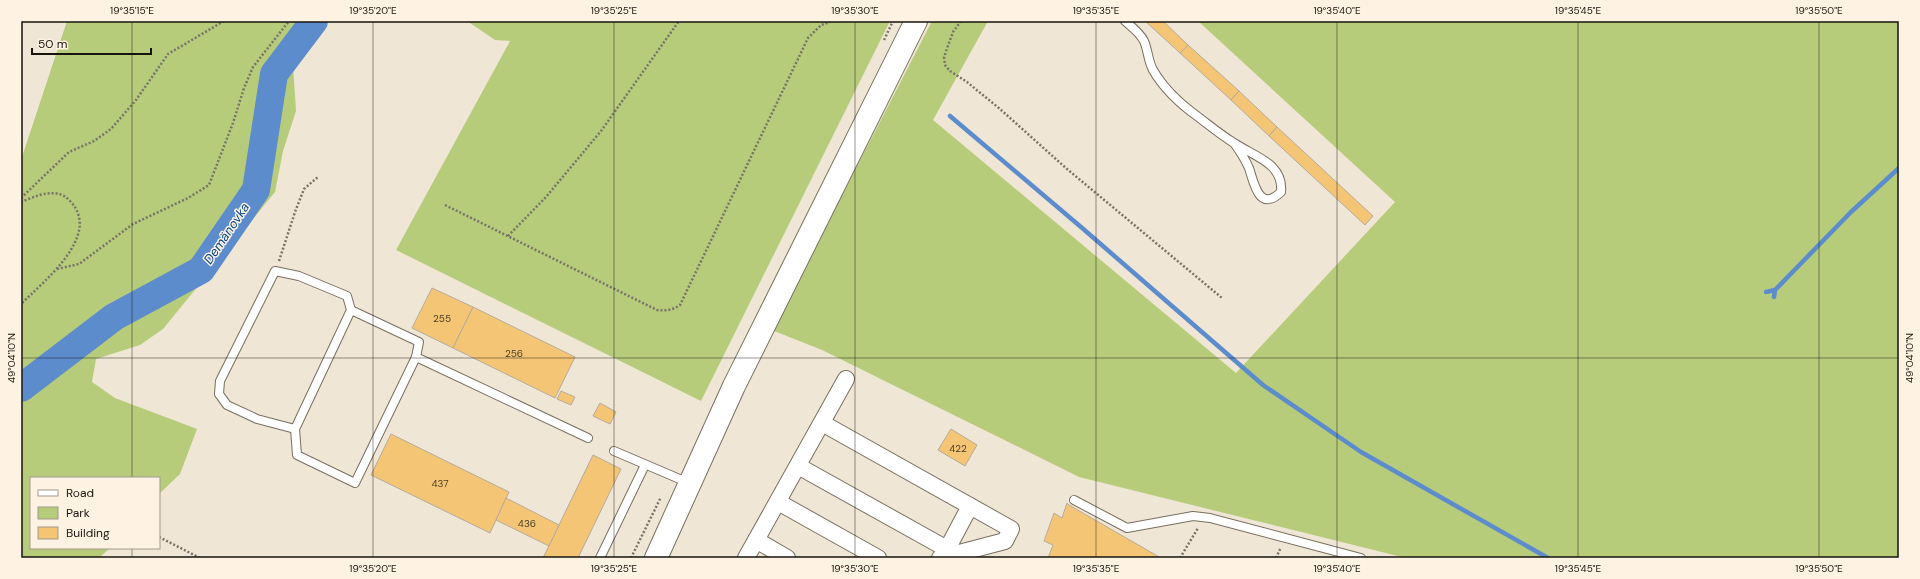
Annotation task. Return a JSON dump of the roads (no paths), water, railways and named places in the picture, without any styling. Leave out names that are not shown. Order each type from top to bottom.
[{"type":"main road","points":[[659,555],[689,484],[734,386],[916,21]]},
{"type":"street","points":[[746,558],[846,379]]},
{"type":"street","points":[[798,466],[943,555],[1005,541],[1011,529],[822,423]]},
{"type":"street","points":[[778,502],[878,558]]},
{"type":"street","points":[[943,555],[970,506]]},
{"type":"street","points":[[756,540],[787,558]]},
{"type":"lane","points":[[1125,21],[1145,42],[1152,69],[1165,88],[1180,104],[1234,144],[1252,152],[1273,166],[1280,175],[1282,184],[1281,192],[1276,197],[1268,199],[1261,197],[1256,192],[1244,156],[1234,144]]},
{"type":"lane","points":[[295,429],[257,419],[227,405],[219,394],[220,381],[275,271],[299,276],[347,296],[351,310],[295,429],[297,455],[355,483],[416,357],[419,342],[351,310]]},
{"type":"lane","points":[[416,357],[588,438]]},
{"type":"lane","points":[[614,451],[689,484]]},
{"type":"lane","points":[[600,558],[645,465]]},
{"type":"lane","points":[[1074,500],[1127,528],[1193,516],[1204,517],[1361,558]]},
{"type":"waterway","name":"Demänovka","points":[[21,388],[114,317],[201,270],[256,190],[274,74],[314,21]]},
{"type":"waterway","points":[[950,116],[1081,227],[1263,385],[1361,452],[1548,558]]},
{"type":"waterway","points":[[1774,297],[1775,290],[1851,212],[1899,168]]},
{"type":"waterway","points":[[1766,292],[1775,290]]}]
